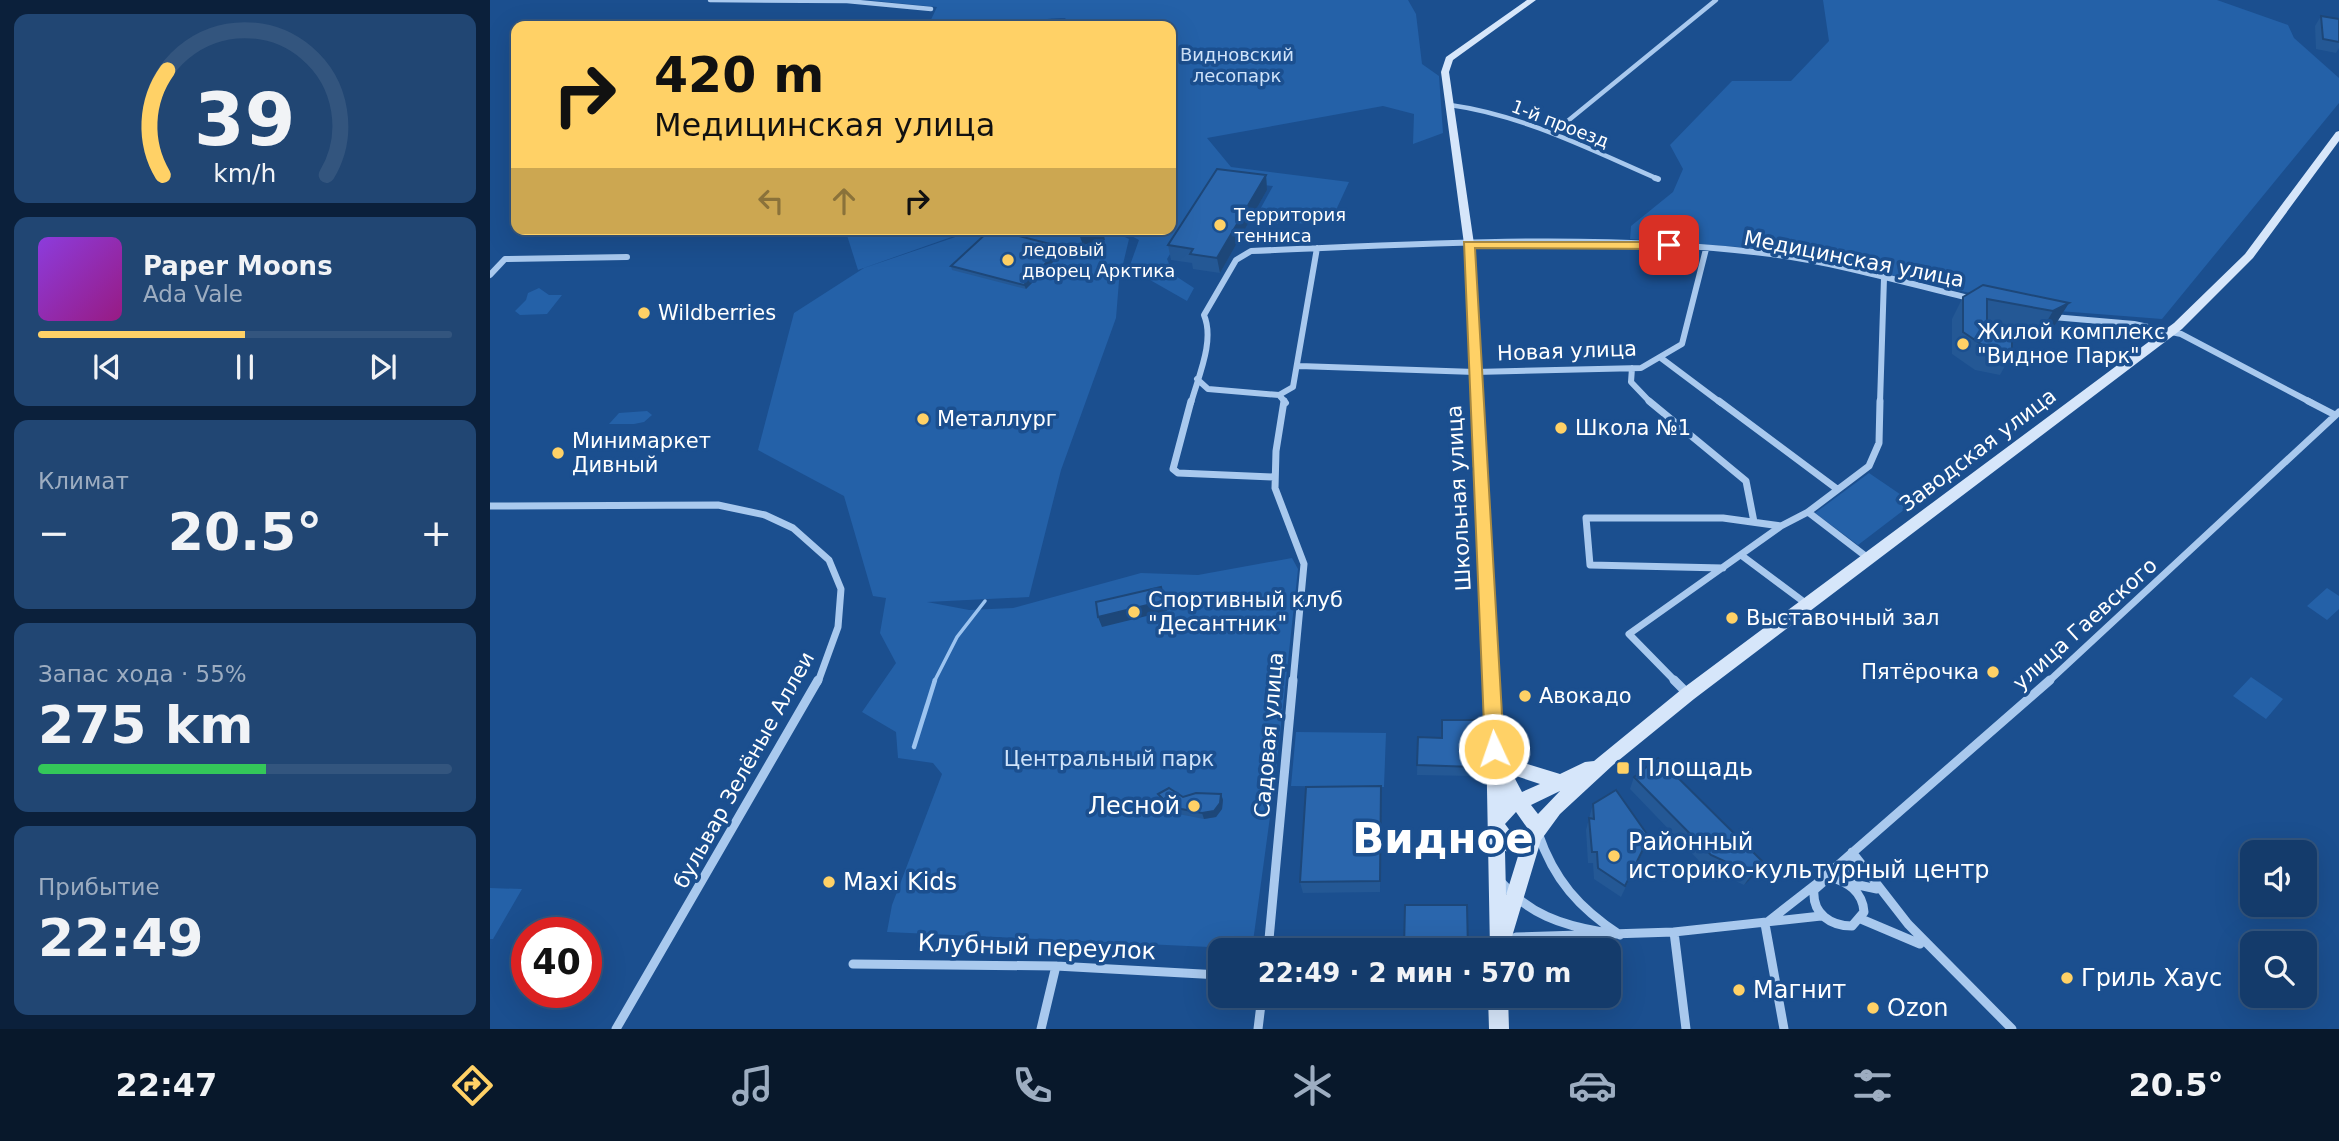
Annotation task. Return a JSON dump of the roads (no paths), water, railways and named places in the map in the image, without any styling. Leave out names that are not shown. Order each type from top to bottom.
[{"type":"street","points":[[710,0],[847,1],[931,9]]},
{"type":"street","name":"Школьная улица","points":[[1499,938],[1494,749],[1469,244],[1445,72],[1449,59],[1532,0]]},
{"type":"street","points":[[1553,133],[1716,0]]},
{"type":"street","name":"1-й проезд","points":[[1450,105],[1479,109],[1553,133],[1658,179]]},
{"type":"street","name":"Заводская улица","points":[[1605,762],[1688,694],[1809,606],[2172,331],[2249,256],[2339,134]]},
{"type":"street","name":"Медицинская улица","points":[[1197,378],[1207,343],[1208,324],[1204,315],[1237,260],[1251,251],[1469,244],[1650,244],[1772,254],[1979,300]]},
{"type":"street","points":[[1197,378],[1200,385],[1208,389],[1279,395],[1293,387],[1299,366],[1317,248]]},
{"type":"street","name":"Новая улица","points":[[1299,366],[1475,372],[1641,368],[1682,344],[1706,248]]},
{"type":"street","points":[[490,275],[505,259],[627,257]]},
{"type":"street","points":[[1688,694],[1629,634],[1781,526],[1808,512],[1869,466],[1879,443],[1884,278]]},
{"type":"street","points":[[2047,316],[2172,331]]},
{"type":"street","name":"улица Гаевского","points":[[1765,924],[1820,881],[2035,694],[2337,413],[2172,331]]},
{"type":"street","points":[[1661,358],[1837,489]]},
{"type":"street","points":[[1632,369],[1631,382],[1651,403],[1746,481],[1754,522]]},
{"type":"street","points":[[1197,378],[1172,468],[1178,473],[1274,477]]},
{"type":"street","name":"Садовая улица","points":[[1269,938],[1304,564],[1300,545],[1277,500],[1274,477],[1286,403],[1279,395]]},
{"type":"street","name":"бульвар Зелёные Аллеи","points":[[490,506],[692,503],[742,509],[764,514],[807,536],[826,556],[838,577],[842,603],[832,649],[803,708],[616,1029]]},
{"type":"street","points":[[1808,512],[1870,559]]},
{"type":"street","points":[[1723,568],[1590,565],[1586,518],[1723,518],[1781,526]]},
{"type":"street","points":[[1741,555],[1809,606]]},
{"type":"street","points":[[1494,749],[1512,767],[1562,783]]},
{"type":"street","points":[[1494,749],[1510,789],[1564,891],[1588,915],[1620,936]]},
{"type":"street","points":[[1605,762],[1521,845],[1508,844],[1496,825],[1500,815],[1605,762]]},
{"type":"street","points":[[1503,938],[1534,833]]},
{"type":"street","points":[[1852,852],[1849,883],[1861,897],[1864,908],[1861,919],[1845,927],[1835,926],[1821,916],[1814,904],[1814,887],[1820,881],[1829,877],[1849,883],[1877,890]]},
{"type":"street","points":[[1852,852],[1877,890],[1924,946],[2012,1029]]},
{"type":"street","points":[[1496,874],[1514,899],[1533,913],[1560,925],[1620,936]]},
{"type":"street","points":[[1514,938],[1620,936],[1765,924],[1821,916]]},
{"type":"street","points":[[1861,919],[1924,946]]},
{"type":"street","points":[[1765,924],[1784,1029]]},
{"type":"street","points":[[1674,932],[1686,1029]]},
{"type":"street","name":"Клубный переулок","points":[[853,964],[1056,966],[1208,974]]},
{"type":"street","points":[[1041,1029],[1056,966]]},
{"type":"street","points":[[1258,1029],[1261,1008]]},
{"type":"street","points":[[1498,1008],[1499,1029]]},
{"type":"waterway","points":[[935,680],[957,637],[985,601]]},
{"type":"waterway","points":[[914,747],[935,680]]},
{"type":"place","name":"Территория тенниса","points":[[1220,225]]},
{"type":"place","name":"ледовый дворец Арктика","points":[[1008,260]]},
{"type":"place","name":"Wildberries","points":[[644,313]]},
{"type":"place","name":"Жилой комплекс \"Видное Парк\"","points":[[1963,344]]},
{"type":"place","name":"Металлург","points":[[923,419]]},
{"type":"place","name":"Школа №1","points":[[1561,428]]},
{"type":"place","name":"Минимаркет Дивный","points":[[558,453]]},
{"type":"place","name":"Спортивный клуб \"Десантник\"","points":[[1134,612]]},
{"type":"place","name":"Выставочный зал","points":[[1732,618]]},
{"type":"place","name":"Пятёрочка","points":[[1993,672]]},
{"type":"place","name":"Авокадо","points":[[1525,696]]},
{"type":"place","name":"Площадь","points":[[1623,768]]},
{"type":"place","name":"Лесной","points":[[1194,806]]},
{"type":"place","name":"Районный историко-культурный центр","points":[[1614,856]]},
{"type":"place","name":"Maxi Kids","points":[[829,882]]},
{"type":"place","name":"Гриль Хаус","points":[[2067,978]]},
{"type":"place","name":"Магнит","points":[[1739,990]]},
{"type":"place","name":"Ozon","points":[[1873,1008]]},
{"type":"district","name":"Видное","points":[[1443,838]]},
{"type":"park label","name":"Видновский лесопарк","points":[[1237,65]]},
{"type":"park label","name":"Центральный парк","points":[[1109,759]]}]
